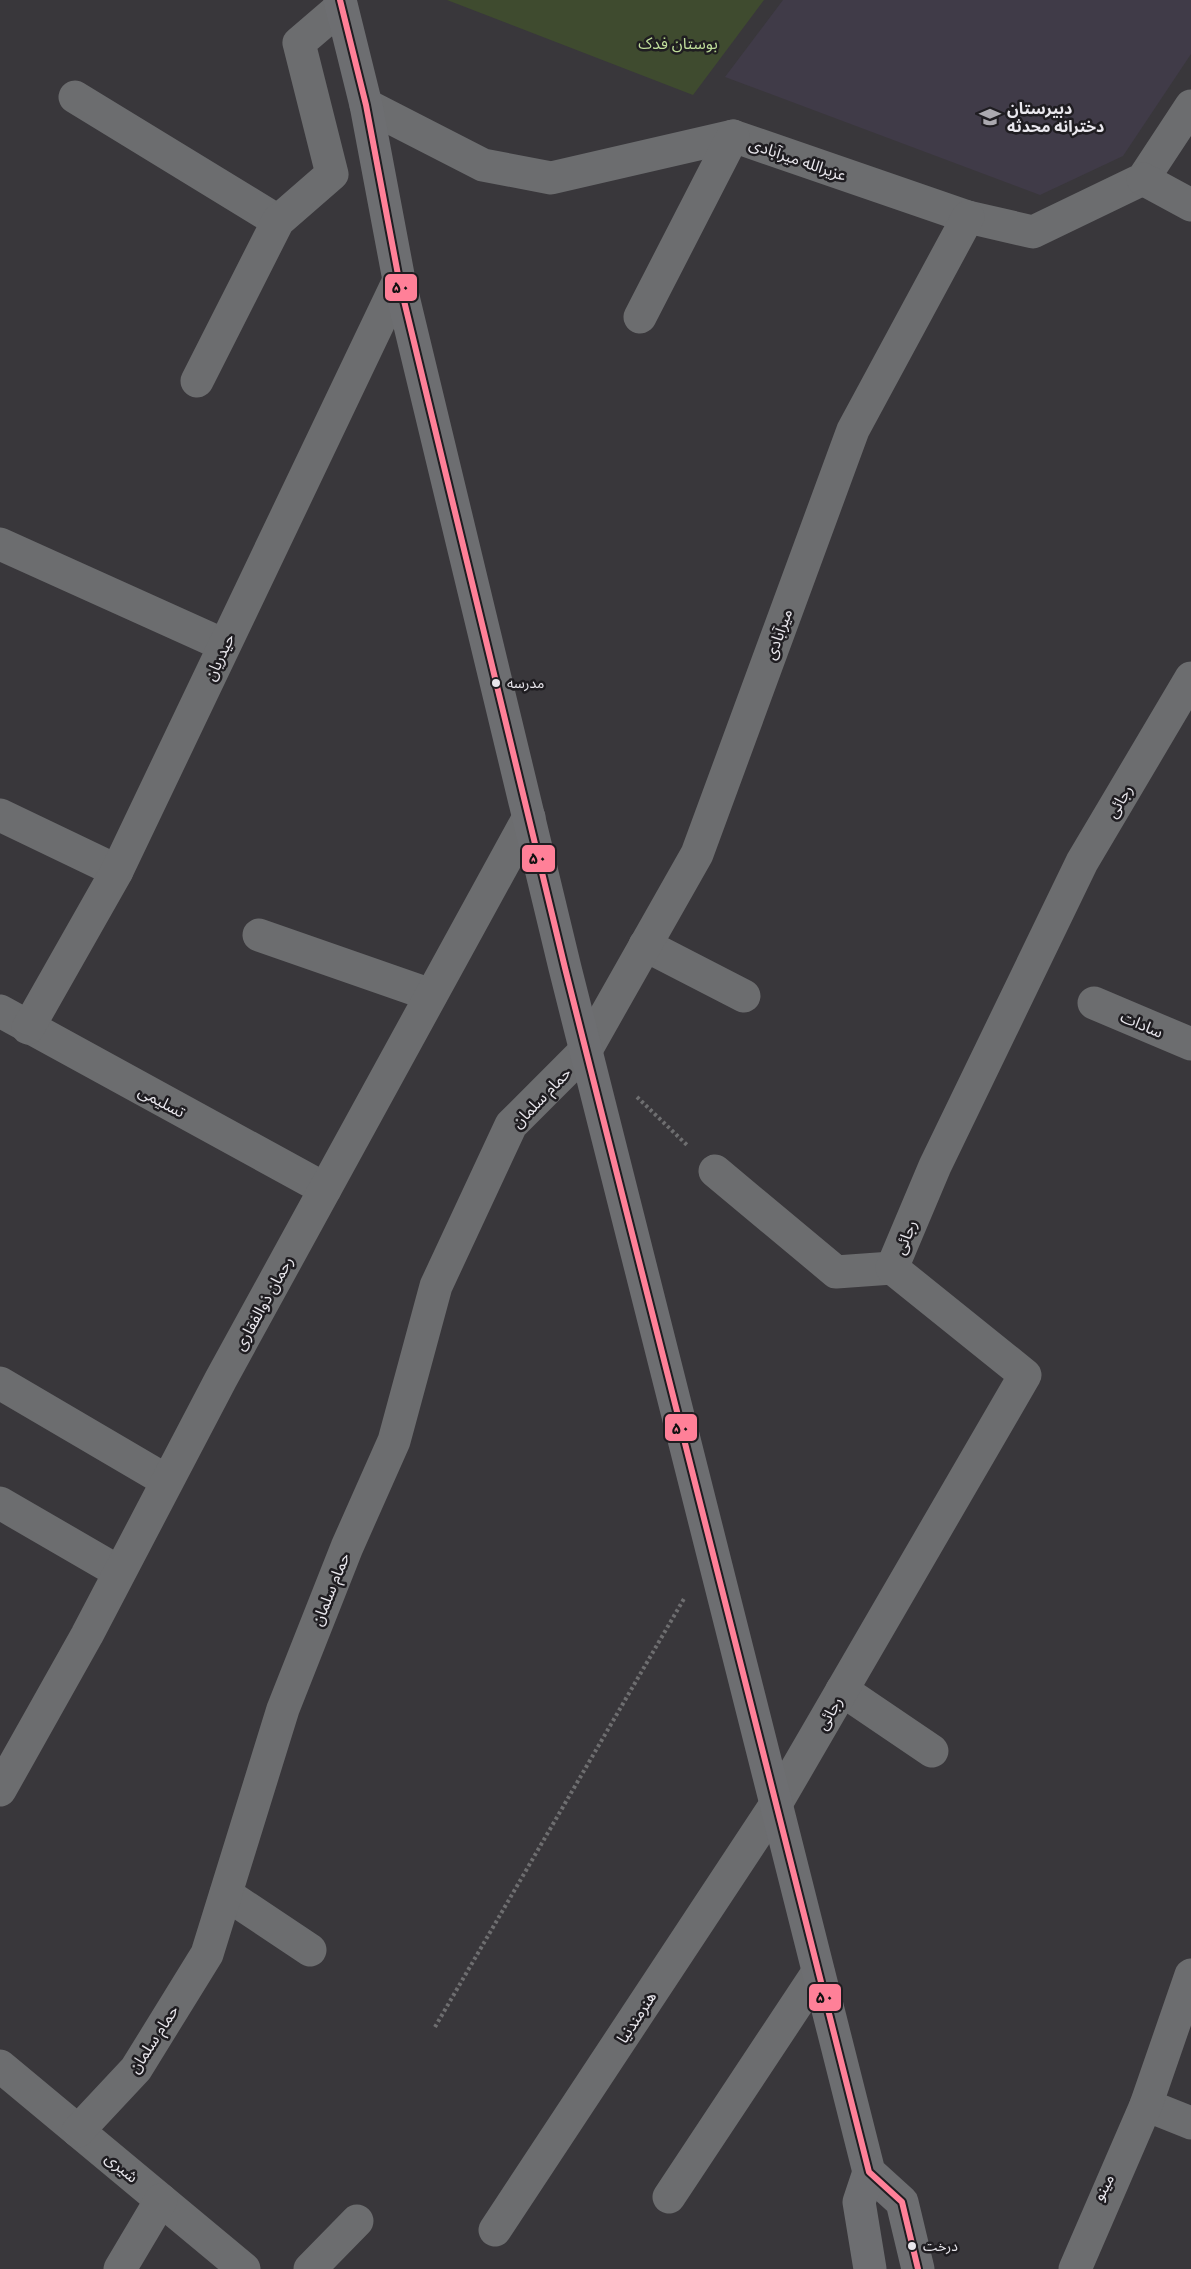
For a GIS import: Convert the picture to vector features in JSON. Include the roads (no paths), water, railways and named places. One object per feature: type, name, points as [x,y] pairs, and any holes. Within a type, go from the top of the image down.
[{"type":"main road","points":[[341,4],[366,105],[399,280],[529,817],[869,2172],[859,2202],[870,2269]]},
{"type":"main road","points":[[869,2172],[902,2202],[918,2269]]},
{"type":"street","points":[[197,381],[278,221],[332,174],[299,44],[341,4]]},
{"type":"street","points":[[75,97],[278,221]]},
{"type":"street","name":"عزیرالله میرآبادی","points":[[366,105],[483,165],[551,178],[733,136],[968,217],[1033,232],[1143,179]]},
{"type":"street","points":[[1191,106],[1143,179],[1191,205]]},
{"type":"street","points":[[640,316],[733,136]]},
{"type":"street","name":"میرآبادی","points":[[586,1050],[697,854],[853,430],[968,217]]},
{"type":"street","name":"حیدریان","points":[[28,1028],[117,871],[399,280]]},
{"type":"street","points":[[0,544],[224,645]]},
{"type":"street","name":"رجائی","points":[[776,1804],[1025,1375],[892,1268],[935,1166],[1082,862],[1191,678]]},
{"type":"street","points":[[0,815],[117,871]]},
{"type":"street","name":"رحمان ذوالفقاری","points":[[0,1791],[529,817]]},
{"type":"street","points":[[259,935],[431,995]]},
{"type":"street","points":[[645,945],[744,996]]},
{"type":"street","name":"سادات","points":[[1094,1003],[1191,1044]]},
{"type":"street","name":"تسلیمی","points":[[0,1011],[325,1189]]},
{"type":"street","name":"حمام سلمان","points":[[78,2131],[136,2069],[207,1954],[283,1709],[347,1547],[394,1441],[436,1286],[511,1125],[586,1050]]},
{"type":"street","points":[[715,1171],[836,1272],[892,1268]]},
{"type":"street","points":[[0,1383],[167,1481]]},
{"type":"street","points":[[0,1503],[119,1572]]},
{"type":"street","points":[[842,1690],[932,1751]]},
{"type":"street","name":"هنرمندنیا","points":[[495,2230],[776,1804]]},
{"type":"street","points":[[226,1894],[310,1950]]},
{"type":"street","points":[[669,2197],[818,1972]]},
{"type":"street","name":"مینو","points":[[1075,2269],[1146,2105],[1191,1974]]},
{"type":"street","name":"شیری","points":[[0,2066],[244,2269]]},
{"type":"street","points":[[1146,2105],[1191,2123]]},
{"type":"street","name":"مینو","points":[[1058,2269],[1146,2105]]},
{"type":"street","points":[[120,2269],[161,2200]]},
{"type":"street","points":[[310,2269],[357,2222]]},
{"type":"place","name":"دبیرستان دخترانه محدثه","points":[[990,117]]},
{"type":"place","name":"مدرسه","points":[[496,683]]},
{"type":"place","name":"درخت","points":[[912,2246]]},
{"type":"park label","name":"بوستان فدک","points":[[678,43]]}]
